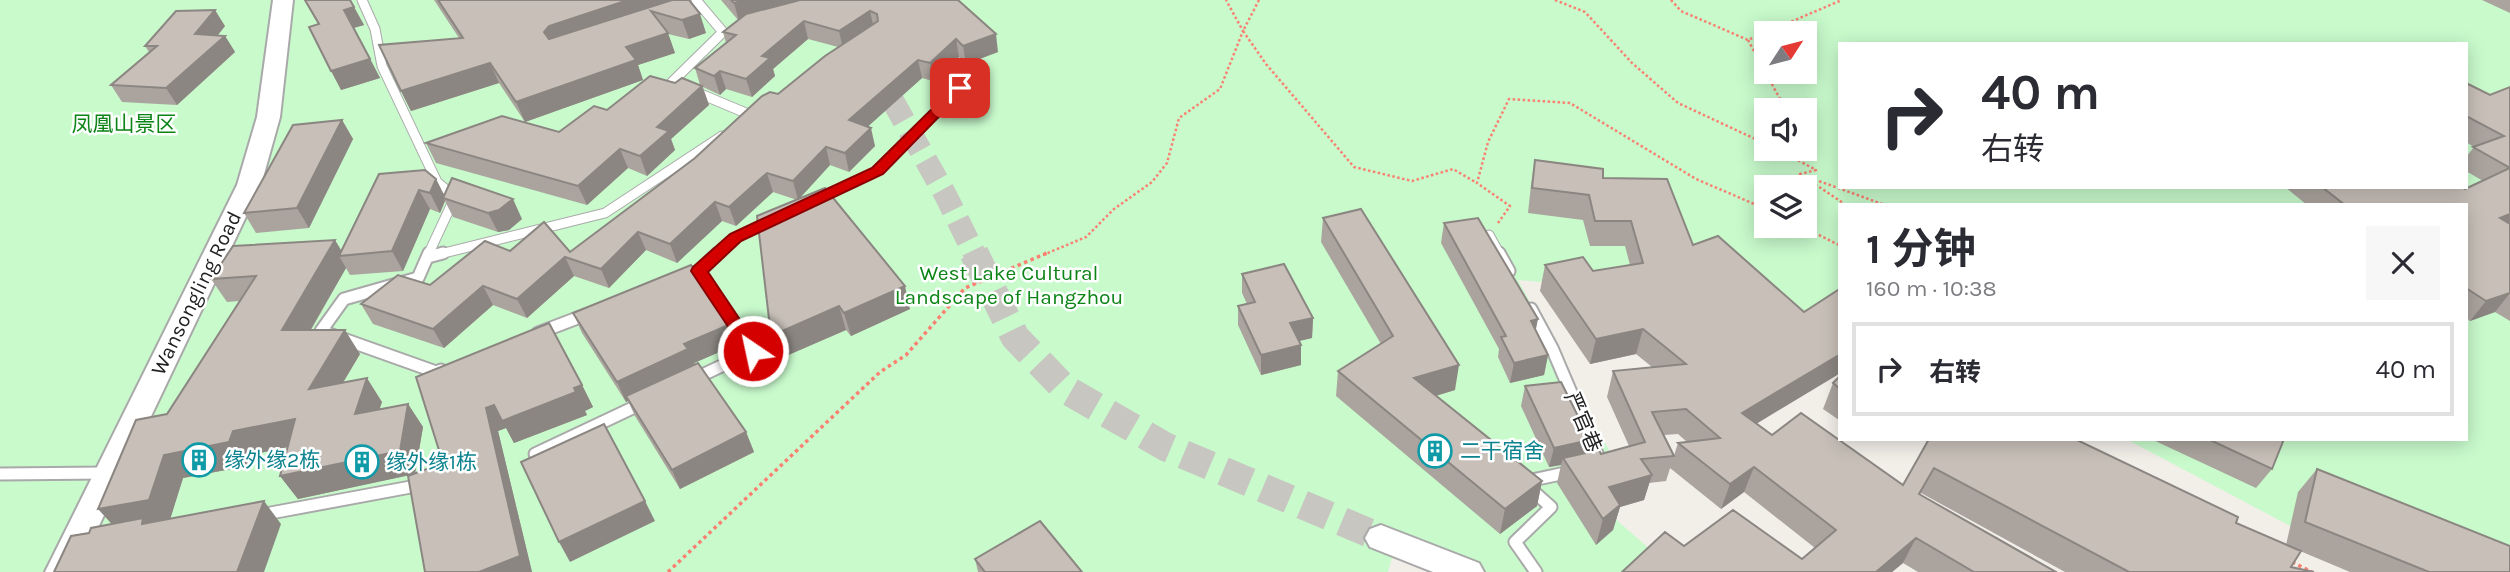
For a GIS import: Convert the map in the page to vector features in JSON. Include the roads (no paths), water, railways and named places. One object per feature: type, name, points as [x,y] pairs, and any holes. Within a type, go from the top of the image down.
[{"type":"street","name":"Wansongling Road","points":[[73,556],[108,473],[249,185],[260,155],[283,0]]},
{"type":"street","points":[[1381,538],[1468,572]]},
{"type":"lane","points":[[362,0],[375,29],[382,66],[437,182],[455,197],[418,278],[344,299],[321,331],[436,372],[448,368]]},
{"type":"lane","points":[[688,9],[698,3],[723,32]]},
{"type":"lane","points":[[735,29],[723,32],[672,82],[753,116]]},
{"type":"lane","points":[[806,204],[877,171],[977,71]]},
{"type":"lane","points":[[742,123],[764,108]]},
{"type":"lane","points":[[428,257],[604,213],[730,131]]},
{"type":"lane","points":[[674,281],[699,271],[735,237],[783,215]]},
{"type":"lane","points":[[1489,235],[1514,280]]},
{"type":"lane","points":[[680,385],[753,351],[699,271]]},
{"type":"lane","name":"严官巷","points":[[1527,303],[1552,348],[1602,464],[1524,482],[1551,507],[1514,542],[1536,572]]},
{"type":"lane","points":[[523,339],[599,310]]},
{"type":"lane","points":[[535,454],[656,397]]},
{"type":"lane","points":[[0,474],[108,473]]},
{"type":"lane","points":[[251,516],[416,486]]},
{"type":"tunnel","points":[[876,71],[946,196],[975,255]]},
{"type":"tunnel","points":[[974,253],[1015,337],[1065,389],[1166,447],[1381,538]]},
{"type":"place","name":"二干宿舍","points":[[1435,451]]},
{"type":"place","name":"缘外缘2栋","points":[[199,460]]},
{"type":"place","name":"缘外缘1栋","points":[[362,462]]},
{"type":"park label","name":"凤凰山景区","points":[[124,124]]},
{"type":"park label","name":"West Lake Cultural Landscape of Hangzhou","points":[[1009,285]]}]
